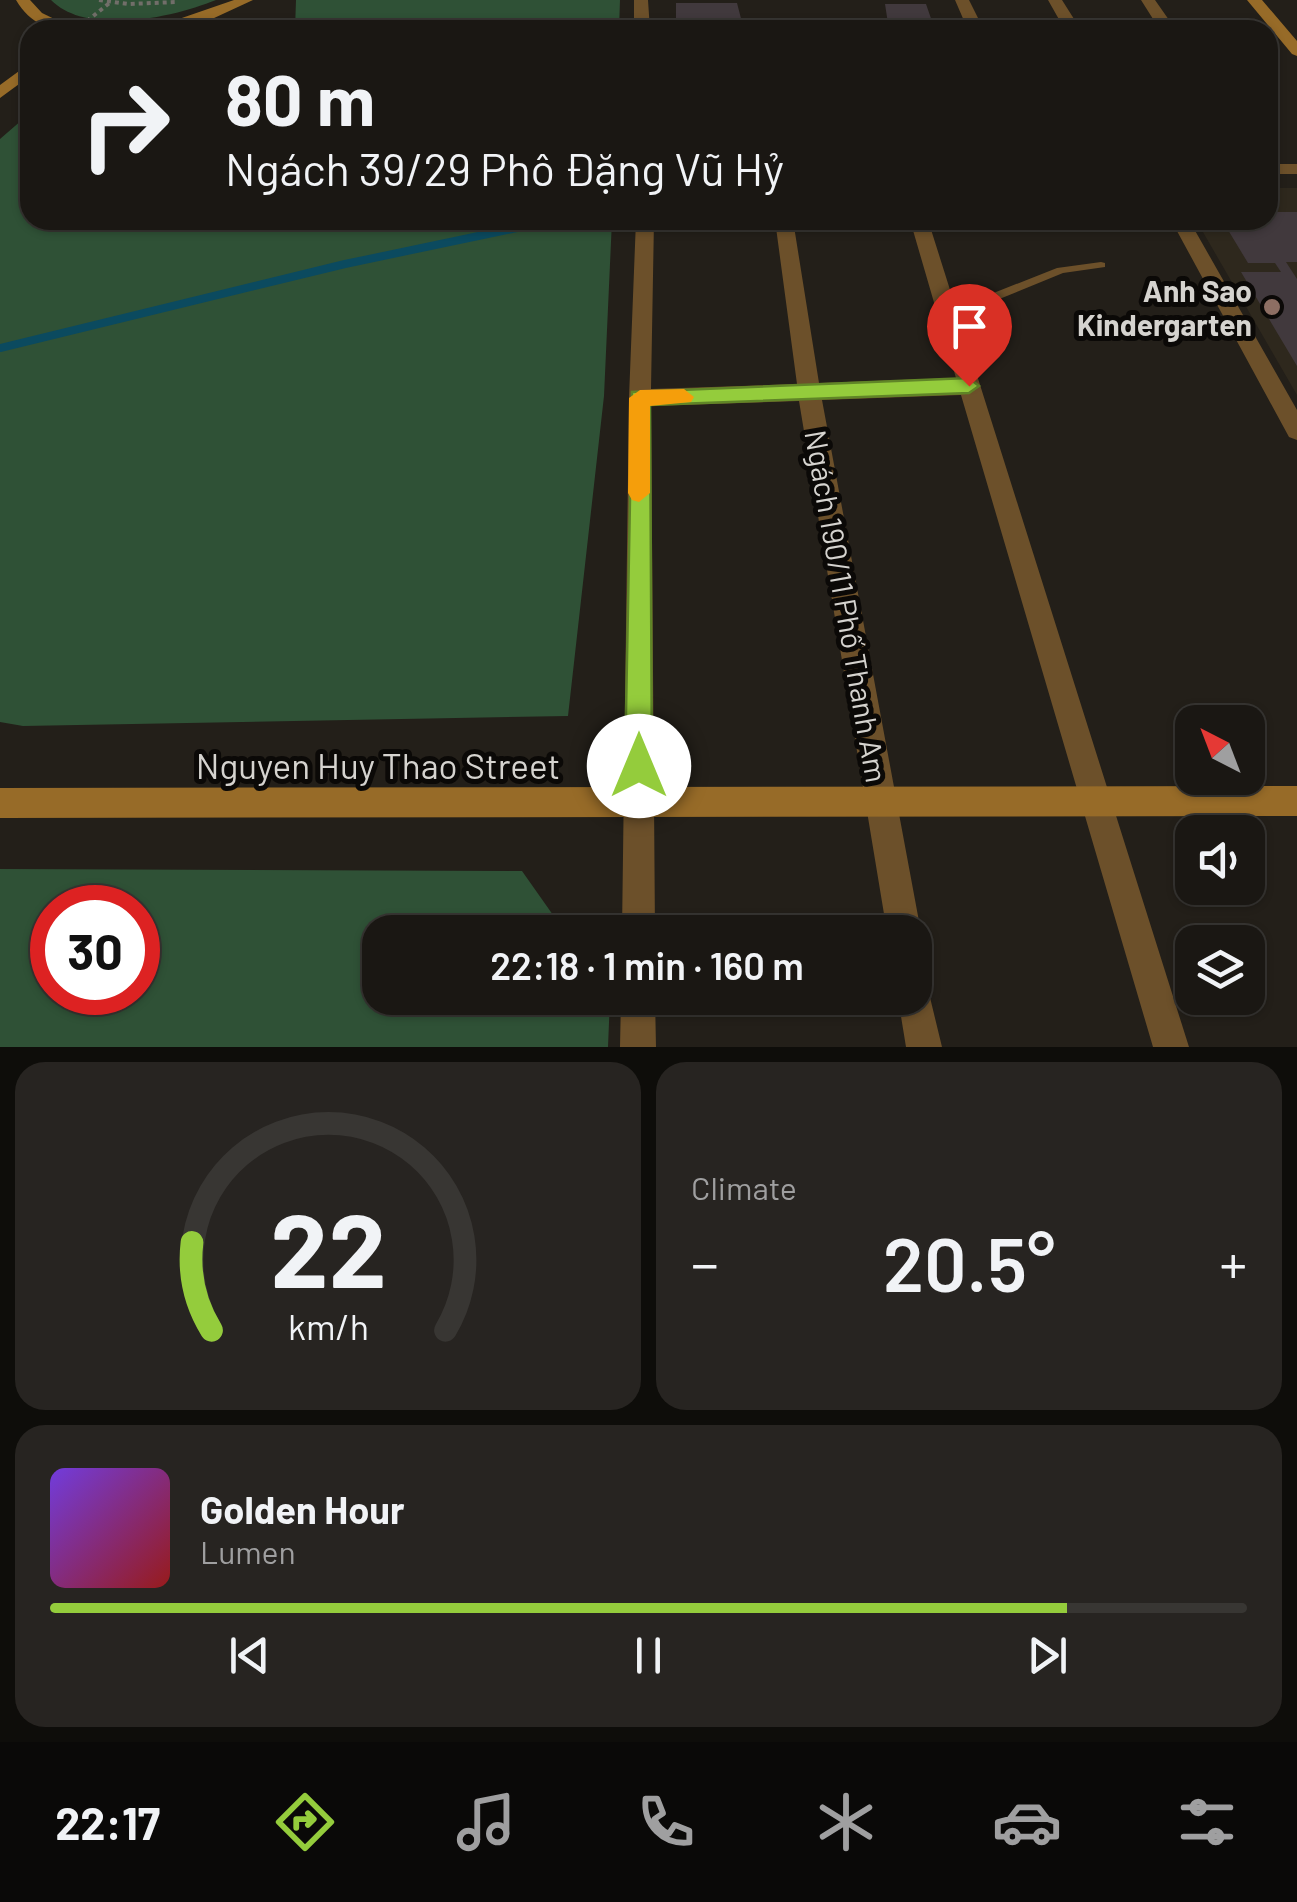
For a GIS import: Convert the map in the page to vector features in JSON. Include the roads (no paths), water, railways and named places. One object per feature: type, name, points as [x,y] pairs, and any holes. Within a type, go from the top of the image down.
[{"type":"street","points":[[22,0],[40,20]]},
{"type":"street","points":[[199,20],[246,0]]},
{"type":"street","points":[[1254,0],[1271,20]]},
{"type":"street","points":[[1278,28],[1297,51]]},
{"type":"street","points":[[0,93],[20,76]]},
{"type":"street","points":[[638,915],[640,398],[645,230]]},
{"type":"street","name":"Ngách 190/11 Phố Thanh Am","points":[[785,230],[809,392],[901,915]]},
{"type":"street","points":[[922,230],[1171,1047]]},
{"type":"street","points":[[1186,230],[1297,431]]},
{"type":"street","points":[[640,398],[969,386]]},
{"type":"street","name":"Nguyen Huy Thao Street","points":[[0,803],[1297,801]]},
{"type":"street","points":[[638,1015],[638,1047]]},
{"type":"street","points":[[918,1015],[924,1047]]},
{"type":"lane","points":[[944,302],[992,298],[1061,270],[1101,265]]},
{"type":"waterway","points":[[0,348],[345,264],[507,230]]},
{"type":"place","name":"Anh Sao Kindergarten","points":[[1272,307]]}]
